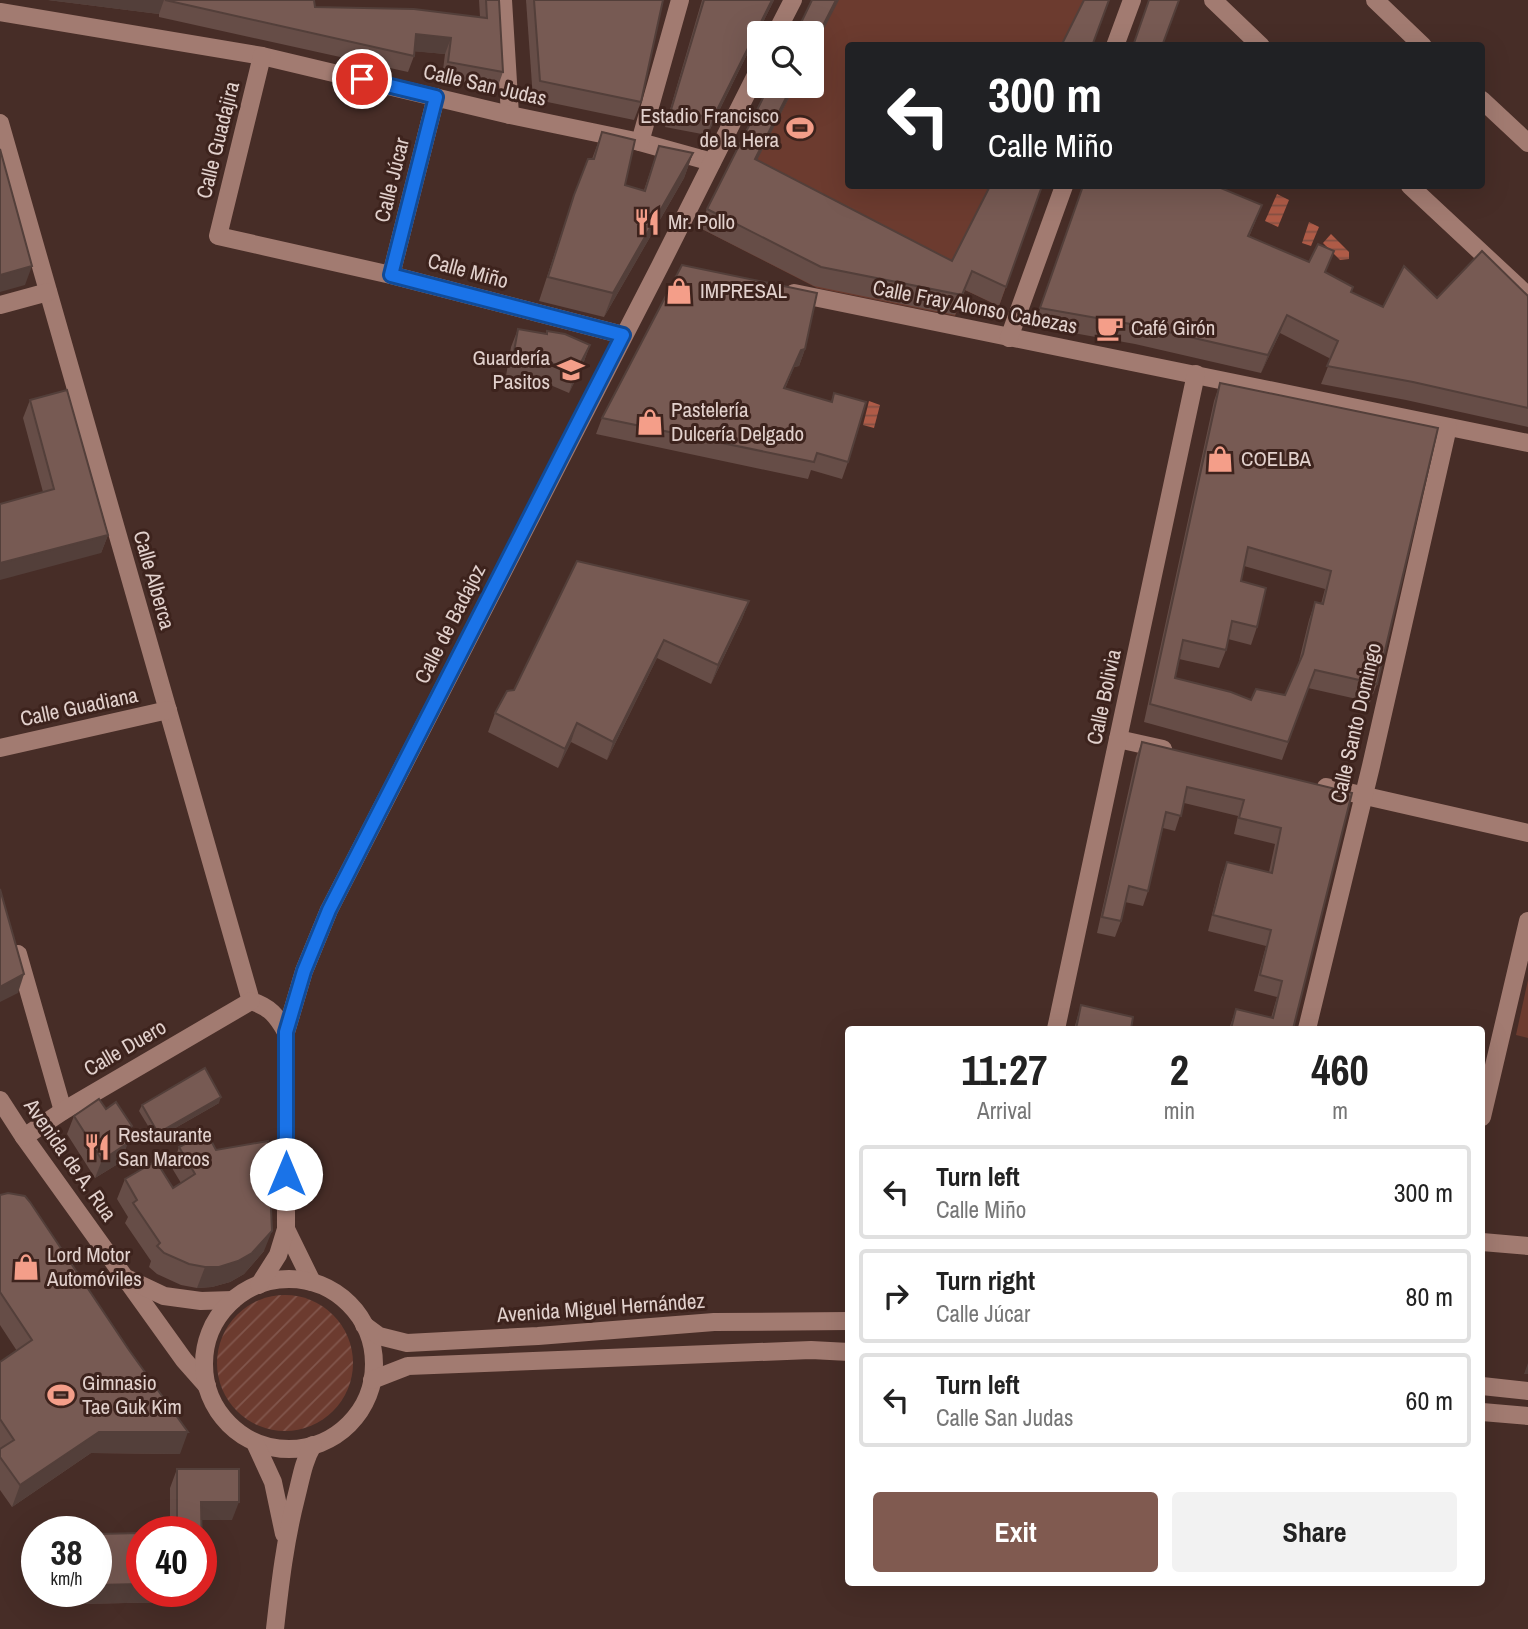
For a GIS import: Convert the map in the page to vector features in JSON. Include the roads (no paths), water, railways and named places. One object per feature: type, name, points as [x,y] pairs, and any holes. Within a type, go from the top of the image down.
[{"type":"street","points":[[503,0],[510,115]]},
{"type":"street","points":[[640,142],[680,0]]},
{"type":"street","points":[[782,21],[793,0]]},
{"type":"street","points":[[1116,42],[1132,0]]},
{"type":"street","points":[[1213,0],[1257,42]]},
{"type":"street","points":[[1375,0],[1419,42]]},
{"type":"street","name":"Calle San Judas","points":[[0,12],[262,56],[510,115],[640,142],[712,162]]},
{"type":"street","name":"Calle Guadajira","points":[[218,236],[262,56]]},
{"type":"street","name":"Calle de Badajoz","points":[[259,1284],[278,1255],[286,1229],[286,1032],[304,971],[329,910],[623,335],[666,267],[712,162],[747,93]]},
{"type":"street","name":"Calle Júcar","points":[[391,275],[436,97]]},
{"type":"street","points":[[1485,103],[1528,143]]},
{"type":"street","name":"Calle Alberca","points":[[0,123],[251,1001]]},
{"type":"street","points":[[1009,338],[1063,189]]},
{"type":"street","points":[[1413,189],[1528,296]]},
{"type":"street","name":"Calle Miño","points":[[218,236],[391,275],[623,335]]},
{"type":"street","name":"Calle Fray Alonso Cabezas","points":[[780,290],[1528,443]]},
{"type":"street","points":[[0,305],[48,292]]},
{"type":"street","name":"Calle Bolivia","points":[[1057,1026],[1196,374]]},
{"type":"street","name":"Calle Santo Domingo","points":[[1308,1026],[1448,427]]},
{"type":"street","name":"Calle Guadiana","points":[[0,748],[168,710]]},
{"type":"street","points":[[1118,739],[1186,755]]},
{"type":"street","points":[[1314,784],[1528,833]]},
{"type":"street","points":[[1485,1104],[1528,921]]},
{"type":"street","points":[[15,942],[63,1111]]},
{"type":"street","points":[[251,1001],[264,1005],[275,1014],[286,1032]]},
{"type":"street","name":"Calle Duero","points":[[24,1137],[63,1111],[251,1001]]},
{"type":"street","name":"Avenida de A. Rua","points":[[0,1100],[184,1360],[207,1386]]},
{"type":"street","name":"Calle de Badajoz","points":[[286,1229],[312,1282]]},
{"type":"street","points":[[1485,1242],[1528,1247]]},
{"type":"street","name":"Avenida de A. Rua","points":[[128,1279],[164,1296],[201,1301],[233,1300]]},
{"type":"street","points":[[256,1445],[287,1449],[313,1445],[337,1434],[356,1415],[372,1381],[376,1358],[357,1314],[338,1295],[312,1282],[283,1279],[259,1284],[233,1300],[213,1325],[204,1353],[207,1386],[217,1410],[237,1431],[256,1445],[273,1482],[285,1541]]},
{"type":"street","name":"Avenida Miguel Hernández","points":[[362,1324],[379,1336],[407,1343],[714,1322],[845,1321]]},
{"type":"street","points":[[372,1381],[408,1366],[811,1350],[845,1352]]},
{"type":"street","points":[[1485,1386],[1528,1391]]},
{"type":"street","points":[[1485,1412],[1528,1416]]},
{"type":"street","points":[[275,1629],[285,1541],[301,1474],[313,1445]]},
{"type":"place","name":"Estadio Francisco de la Hera","points":[[800,128]]},
{"type":"place","name":"Mr. Pollo","points":[[647,222]]},
{"type":"place","name":"IMPRESAL","points":[[679,291]]},
{"type":"place","name":"Café Girón","points":[[1110,328]]},
{"type":"place","name":"Guardería Pasitos","points":[[571,370]]},
{"type":"place","name":"Pastelería Dulcería Delgado","points":[[650,422]]},
{"type":"place","name":"COELBA","points":[[1220,459]]},
{"type":"place","name":"Restaurante San Marcos","points":[[97,1147]]},
{"type":"place","name":"Lord Motor Automóviles","points":[[26,1267]]},
{"type":"place","name":"Gimnasio Tae Guk Kim","points":[[61,1395]]}]
